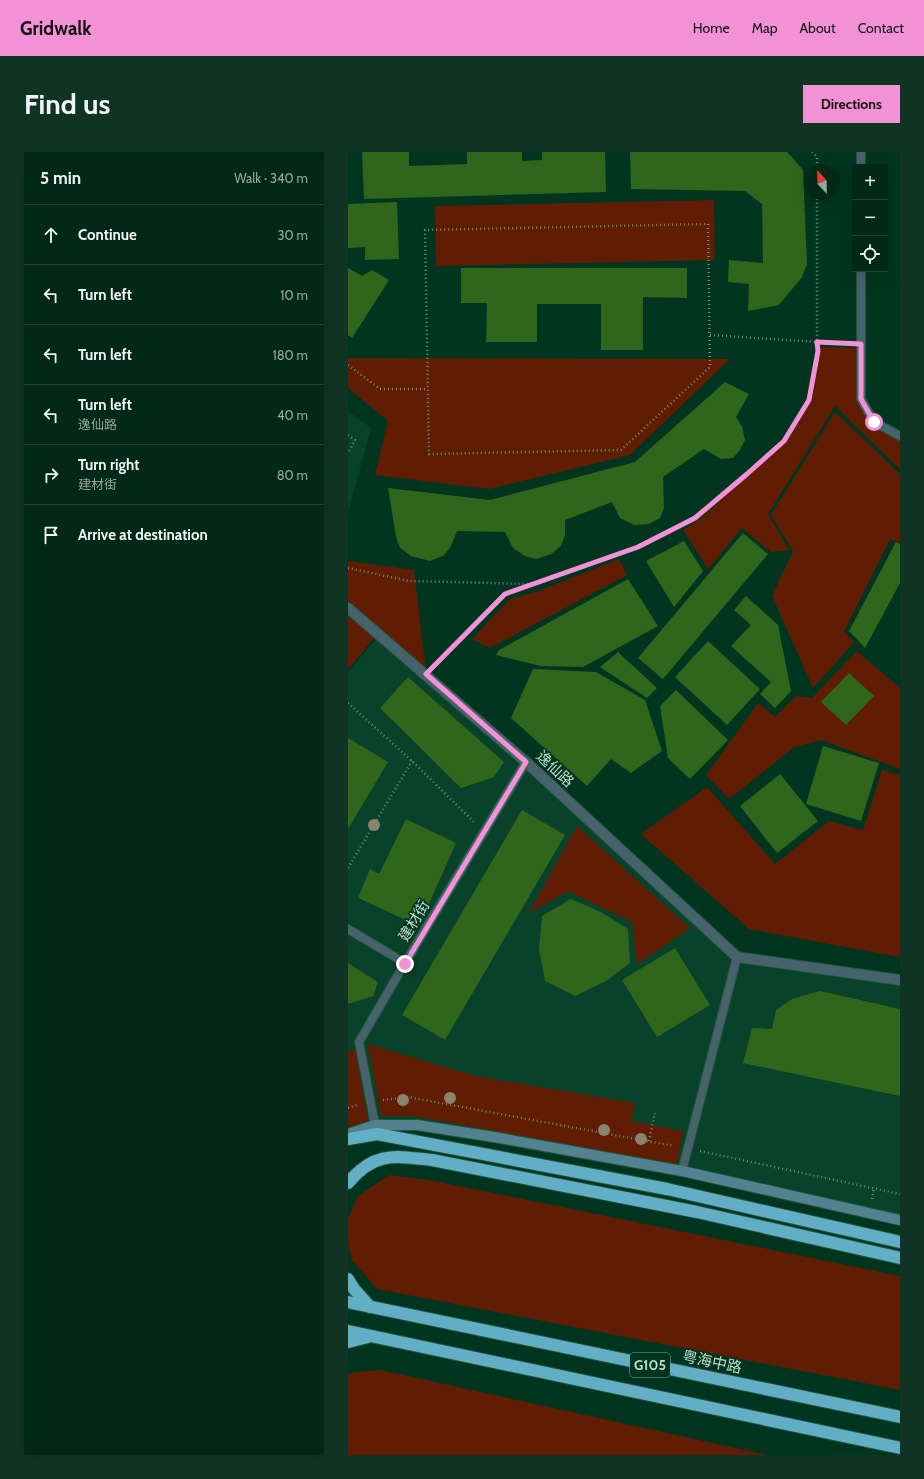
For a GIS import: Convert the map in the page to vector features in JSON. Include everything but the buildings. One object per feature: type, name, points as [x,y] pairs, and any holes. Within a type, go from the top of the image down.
[{"type":"highway","points":[[348,1139],[377,1134],[400,1138],[667,1189],[900,1242]]},
{"type":"highway","points":[[348,1183],[356,1173],[370,1162],[387,1157],[432,1160],[697,1212],[900,1258]]},
{"type":"highway","points":[[348,1279],[354,1289],[370,1307]]},
{"type":"highway","name":"G105","points":[[348,1302],[370,1307]]},
{"type":"highway","name":"粤海中路","points":[[370,1307],[900,1418]]},
{"type":"highway","name":"G105","points":[[348,1331],[900,1448]]},
{"type":"highway","points":[[348,1342],[372,1336]]},
{"type":"main road","points":[[348,1134],[375,1125],[417,1125],[494,1137],[682,1171],[900,1220]]},
{"type":"street","name":"逸仙路","points":[[348,608],[526,762],[737,957]]},
{"type":"street","points":[[737,957],[900,980]]},
{"type":"lane","points":[[861,152],[861,164]]},
{"type":"lane","points":[[861,272],[861,399],[874,422],[900,436]]},
{"type":"lane","name":"建材街","points":[[375,1125],[359,1042],[526,762]]},
{"type":"lane","points":[[348,928],[405,964]]},
{"type":"lane","points":[[682,1171],[737,957]]},
{"type":"path","points":[[812,152],[818,158],[818,164]]},
{"type":"path","points":[[426,674],[505,594],[638,547],[695,518],[784,441],[809,400],[818,351],[817,200]]},
{"type":"path","points":[[708,224],[710,334],[710,367],[621,450],[429,454],[425,230],[708,224]]},
{"type":"path","points":[[710,334],[861,344]]},
{"type":"path","points":[[348,365],[380,389],[428,389]]},
{"type":"path","points":[[348,435],[355,440],[348,453]]},
{"type":"path","points":[[348,568],[409,581],[533,584]]},
{"type":"path","points":[[348,703],[412,761],[484,832]]},
{"type":"path","points":[[348,868],[412,761]]},
{"type":"path","points":[[348,1108],[371,1101],[408,1097],[688,1148],[900,1194]]},
{"type":"path","points":[[649,1141],[655,1113]]},
{"type":"shaded area","points":[[714,200],[715,260],[436,266],[435,206]]},
{"type":"shaded area","points":[[821,347],[858,348],[857,399],[872,424],[900,440],[900,469],[835,406],[768,514],[789,550],[771,552],[742,528],[708,569],[683,530],[700,519],[788,440],[812,400]]},
{"type":"shaded area","points":[[348,358],[730,359],[630,455],[489,489],[375,475],[388,421],[348,388]]},
{"type":"shaded area","points":[[348,411],[371,428],[348,513]]},
{"type":"shaded area","points":[[835,412],[900,474],[900,543],[890,539],[844,632],[854,642],[813,688],[772,596],[793,551],[771,515]]},
{"type":"shaded area","points":[[619,559],[627,575],[490,648],[472,639],[510,599],[536,592]]},
{"type":"shaded area","points":[[348,561],[414,570],[426,673],[348,607]]},
{"type":"shaded area","points":[[348,615],[374,638],[348,670]]},
{"type":"shaded area","points":[[379,635],[738,957],[900,981],[900,1219],[682,1171],[417,1124],[348,1133],[348,672]]},
{"type":"shaded area","points":[[857,651],[900,688],[900,769],[821,740],[793,748],[729,799],[706,775],[758,703],[775,717],[796,696],[812,698]]},
{"type":"shaded area","points":[[882,770],[900,775],[900,957],[749,929],[641,834],[707,787],[775,864],[829,821],[863,830]]},
{"type":"shaded area","points":[[577,826],[690,928],[637,964],[632,922],[568,891],[529,913]]},
{"type":"shaded area","points":[[368,1044],[475,1076],[635,1103],[631,1121],[683,1131],[677,1164],[412,1116],[381,1116]]},
{"type":"shaded area","points":[[355,1049],[368,1121],[348,1127],[348,1051]]},
{"type":"shaded area","points":[[389,1175],[429,1180],[900,1276],[900,1390],[377,1289],[352,1260],[348,1244],[348,1218],[357,1197]]},
{"type":"shaded area","points":[[381,1370],[767,1455],[348,1455],[348,1373]]},
{"type":"route","points":[[405,964],[526,762],[426,674],[505,594],[638,547],[695,518],[747,474],[784,441],[809,400],[818,351],[817,342],[861,344],[861,399],[874,422]]}]
